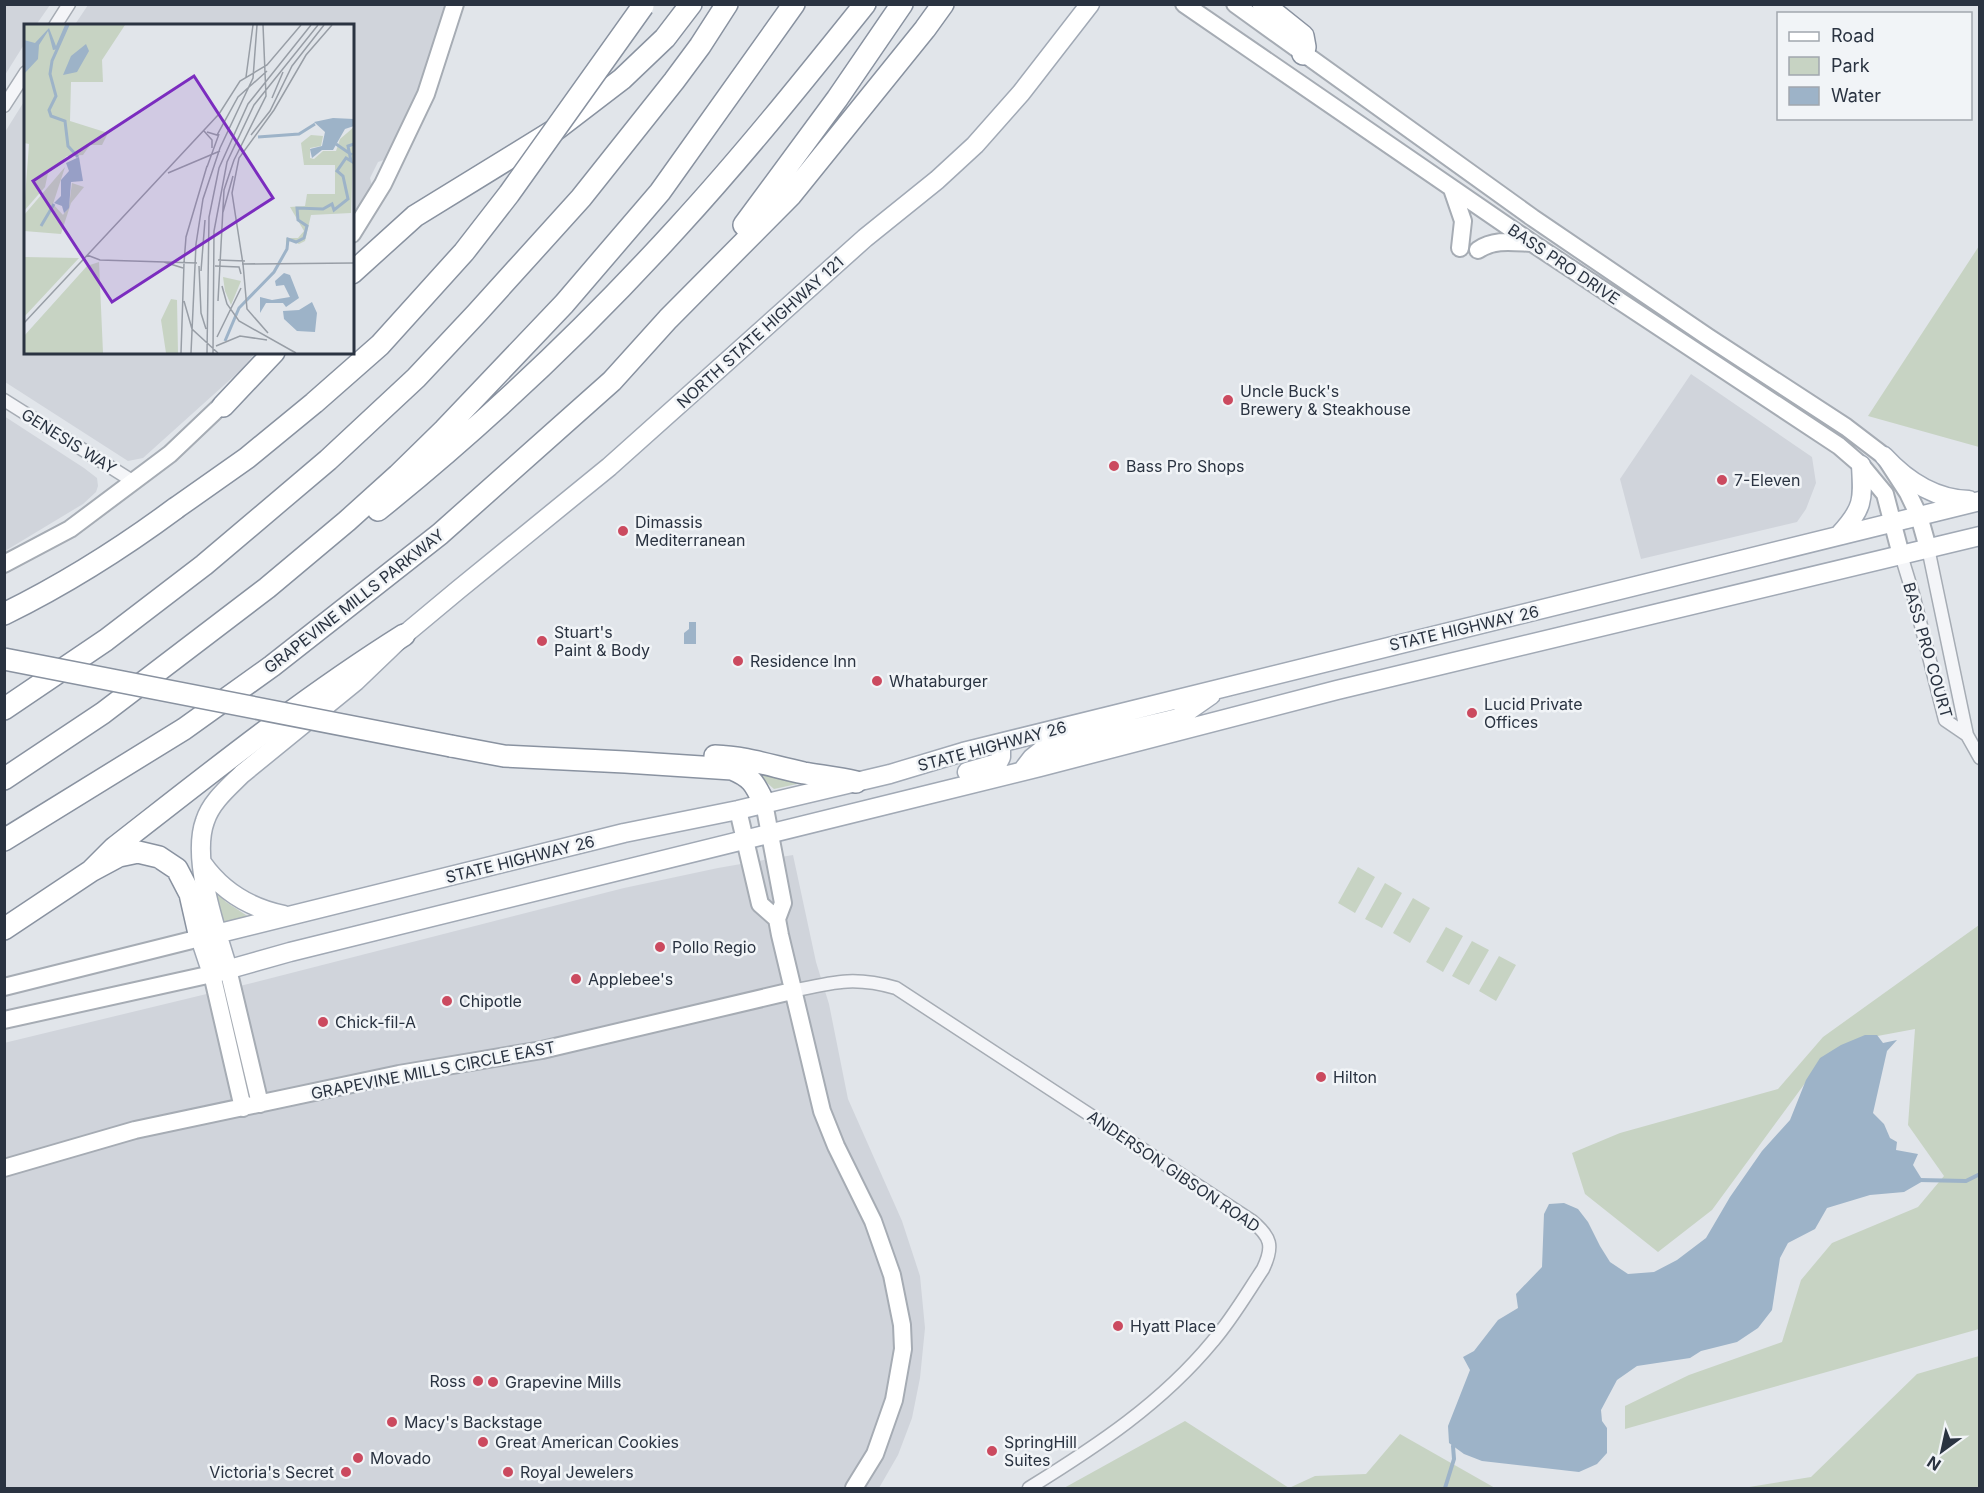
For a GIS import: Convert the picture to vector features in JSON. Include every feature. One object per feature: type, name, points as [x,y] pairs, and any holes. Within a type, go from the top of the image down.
[{"type":"highway","points":[[354,271],[415,216],[558,128],[622,79],[665,38],[691,4]]},
{"type":"highway","points":[[4,709],[106,640],[204,565],[328,460],[416,378],[581,198],[693,55],[727,4]]},
{"type":"highway","points":[[4,779],[103,713],[302,559],[398,475],[487,386],[564,304],[660,192],[794,4]]},
{"type":"highway","points":[[302,559],[358,527],[427,471],[566,342],[678,227],[786,103],[865,4]]},
{"type":"highway","points":[[668,319],[762,203],[902,4]]},
{"type":"highway","points":[[668,319],[791,195],[943,4]]},
{"type":"highway","points":[[1263,4],[1303,36],[1305,47],[1303,54]]},
{"type":"highway","points":[[4,614],[36,598],[130,542],[247,458],[380,345],[464,252],[503,202],[644,5]]},
{"type":"highway","name":"GRAPEVINE MILLS PARKWAY","points":[[4,840],[184,729],[272,666],[352,604],[440,534],[612,381],[668,319]]},
{"type":"highway","points":[[223,406],[272,354]]},
{"type":"highway","points":[[91,871],[114,848],[301,703],[404,635]]},
{"type":"highway","points":[[4,659],[504,756],[732,769],[752,780],[764,803]]},
{"type":"highway","points":[[625,762],[670,758],[736,757],[856,782]]},
{"type":"highway","points":[[4,929],[91,871],[128,853],[148,853],[177,869],[209,936]]},
{"type":"main road","points":[[354,231],[383,184],[426,94],[456,4]]},
{"type":"main road","name":"NORTH STATE HIGHWAY 121","points":[[220,971],[209,936],[200,860],[200,840],[205,820],[212,806],[226,790],[242,774],[356,681],[404,635],[609,467],[864,238],[937,180],[975,145],[1014,102],[1090,4]]},
{"type":"main road","points":[[1070,32],[1104,4]]},
{"type":"main road","name":"BASS PRO DRIVE","points":[[1184,4],[1532,243],[1839,446],[1862,465],[1885,494],[1901,555]]},
{"type":"main road","name":"BASS PRO DRIVE","points":[[1235,4],[1526,213],[1708,337],[1846,427],[1884,456],[1908,493],[1919,516],[1928,548]]},
{"type":"main road","points":[[1452,189],[1463,221],[1460,248]]},
{"type":"main road","points":[[1478,250],[1486,244],[1496,242],[1532,243]]},
{"type":"main road","points":[[4,564],[70,529],[170,454],[223,406],[265,354]]},
{"type":"main road","points":[[1884,456],[1900,474],[1937,495],[1956,500],[1980,501]]},
{"type":"main road","points":[[1839,535],[1859,510],[1863,498],[1862,465]]},
{"type":"main road","name":"STATE HIGHWAY 26","points":[[4,987],[624,833],[738,810],[890,774],[1001,743],[1348,656],[1980,501]]},
{"type":"main road","name":"STATE HIGHWAY 26","points":[[4,1020],[220,971],[578,879],[745,840],[1545,639],[1980,536]]},
{"type":"main road","points":[[1538,611],[1545,639]]},
{"type":"main road","points":[[1022,771],[1042,750],[1178,718],[1218,690]]},
{"type":"main road","points":[[900,801],[921,787],[947,777],[998,763],[1001,757],[1001,743]]},
{"type":"main road","points":[[764,803],[783,903],[777,919],[792,991],[822,1111],[836,1146],[873,1221],[892,1275],[902,1325],[903,1349],[887,1425],[875,1454],[854,1488]]},
{"type":"main road","points":[[738,810],[760,904],[777,919]]},
{"type":"main road","points":[[200,860],[212,877],[236,897],[263,911],[289,916]]},
{"type":"main road","points":[[220,971],[260,1104]]},
{"type":"main road","points":[[220,971],[243,1108]]},
{"type":"main road","name":"GRAPEVINE MILLS CIRCLE EAST","points":[[4,1168],[135,1130],[399,1074],[542,1050],[792,991]]},
{"type":"street","points":[[56,24],[69,4]]},
{"type":"street","points":[[4,106],[24,75]]},
{"type":"street","name":"GENESIS WAY","points":[[4,400],[134,482]]},
{"type":"street","name":"BASS PRO COURT","points":[[1928,548],[1967,735],[1980,758]]},
{"type":"street","name":"BASS PRO COURT","points":[[1901,555],[1945,720],[1967,735]]},
{"type":"street","name":"ANDERSON GIBSON ROAD","points":[[792,991],[843,981],[872,982],[896,988],[1252,1221],[1265,1232],[1270,1244],[1269,1257],[1214,1341],[1155,1402],[1115,1433],[1029,1488]]},
{"type":"shaded area","points":[[5,4],[50,5],[37,24],[24,24],[24,45],[5,75]]},
{"type":"shaded area","points":[[88,5],[450,5],[424,85],[387,159],[378,162],[370,178],[372,186],[354,221],[354,24],[75,24]]},
{"type":"shaded area","points":[[24,102],[24,354],[254,354],[242,369],[143,458],[128,461],[5,382],[5,132]]},
{"type":"shaded area","points":[[1691,374],[1812,457],[1816,483],[1806,509],[1797,522],[1641,559],[1620,479]]},
{"type":"shaded area","points":[[4,416],[84,468],[97,478],[98,486],[96,492],[83,504],[5,551]]},
{"type":"shaded area","points":[[793,855],[816,962],[829,1004],[848,1099],[902,1221],[920,1276],[925,1328],[920,1378],[912,1418],[898,1455],[879,1488],[5,1488],[4,1043],[252,983],[624,888]]},
{"type":"green space","points":[[1979,246],[1979,447],[1868,416]]},
{"type":"green space","points":[[751,769],[806,782],[774,789]]},
{"type":"green space","points":[[1358,867],[1375,877],[1355,913],[1338,903]]},
{"type":"green space","points":[[1385,883],[1402,893],[1382,928],[1365,919]]},
{"type":"green space","points":[[215,890],[226,902],[249,917],[224,925]]},
{"type":"green space","points":[[1413,898],[1430,908],[1410,943],[1393,933]]},
{"type":"green space","points":[[1979,925],[1979,1329],[1625,1429],[1625,1406],[1689,1375],[1782,1342],[1801,1280],[1832,1243],[1918,1207],[1944,1176],[1908,1125],[1915,1029],[1856,1040],[1814,1071],[1712,1210],[1658,1252],[1585,1194],[1572,1153],[1620,1133],[1778,1089],[1823,1037]]},
{"type":"green space","points":[[1446,927],[1463,936],[1443,972],[1426,962]]},
{"type":"green space","points":[[1472,941],[1489,950],[1469,985],[1452,976]]},
{"type":"green space","points":[[1499,956],[1516,965],[1496,1001],[1479,991]]},
{"type":"green space","points":[[1979,1356],[1979,1488],[1743,1488],[1811,1477],[1917,1374]]},
{"type":"green space","points":[[1185,1421],[1289,1488],[1064,1488]]},
{"type":"green space","points":[[1400,1434],[1495,1488],[1289,1488],[1315,1476],[1366,1474]]},
{"type":"water","points":[[689,622],[696,622],[696,644],[684,644],[684,633],[689,629]]},
{"type":"water","points":[[1865,1035],[1877,1035],[1883,1043],[1897,1040],[1887,1051],[1873,1113],[1884,1124],[1890,1138],[1897,1142],[1896,1150],[1918,1154],[1913,1165],[1923,1181],[1904,1192],[1870,1195],[1827,1208],[1815,1229],[1788,1243],[1780,1258],[1772,1310],[1758,1328],[1737,1342],[1701,1351],[1690,1358],[1637,1366],[1617,1380],[1601,1410],[1602,1421],[1607,1428],[1607,1453],[1597,1464],[1579,1472],[1482,1461],[1464,1454],[1449,1443],[1448,1426],[1470,1370],[1463,1357],[1474,1351],[1498,1320],[1518,1308],[1516,1294],[1542,1267],[1544,1214],[1549,1204],[1564,1203],[1578,1209],[1588,1222],[1610,1262],[1628,1274],[1654,1272],[1677,1260],[1706,1238],[1730,1197],[1762,1151],[1790,1120],[1806,1080],[1820,1058],[1841,1045]]},
{"type":"waterway","points":[[1919,1180],[1966,1181],[1980,1174]]},
{"type":"waterway","points":[[1445,1488],[1454,1459],[1453,1446],[1455,1445]]},
{"type":"place","name":"Uncle Buck's Brewery & Steakhouse","points":[[1228,400]]},
{"type":"place","name":"Bass Pro Shops","points":[[1114,466]]},
{"type":"place","name":"7-Eleven","points":[[1722,480]]},
{"type":"place","name":"Dimassis Mediterranean","points":[[623,531]]},
{"type":"place","name":"Stuart's Paint & Body","points":[[542,641]]},
{"type":"place","name":"Residence Inn","points":[[738,661]]},
{"type":"place","name":"Whataburger","points":[[877,681]]},
{"type":"place","name":"Lucid Private Offices","points":[[1472,713]]},
{"type":"place","name":"Pollo Regio","points":[[660,947]]},
{"type":"place","name":"Applebee's","points":[[576,979]]},
{"type":"place","name":"Chipotle","points":[[447,1001]]},
{"type":"place","name":"Chick-fil-A","points":[[323,1022]]},
{"type":"place","name":"Hilton","points":[[1321,1077]]},
{"type":"place","name":"Hyatt Place","points":[[1118,1326]]},
{"type":"place","name":"Ross","points":[[478,1381]]},
{"type":"place","name":"Grapevine Mills","points":[[493,1382]]},
{"type":"place","name":"Macy's Backstage","points":[[392,1422]]},
{"type":"place","name":"Great American Cookies","points":[[483,1442]]},
{"type":"place","name":"SpringHill Suites","points":[[992,1451]]},
{"type":"place","name":"Movado","points":[[358,1458]]},
{"type":"place","name":"Victoria's Secret","points":[[346,1472]]},
{"type":"place","name":"Royal Jewelers","points":[[508,1472]]}]
